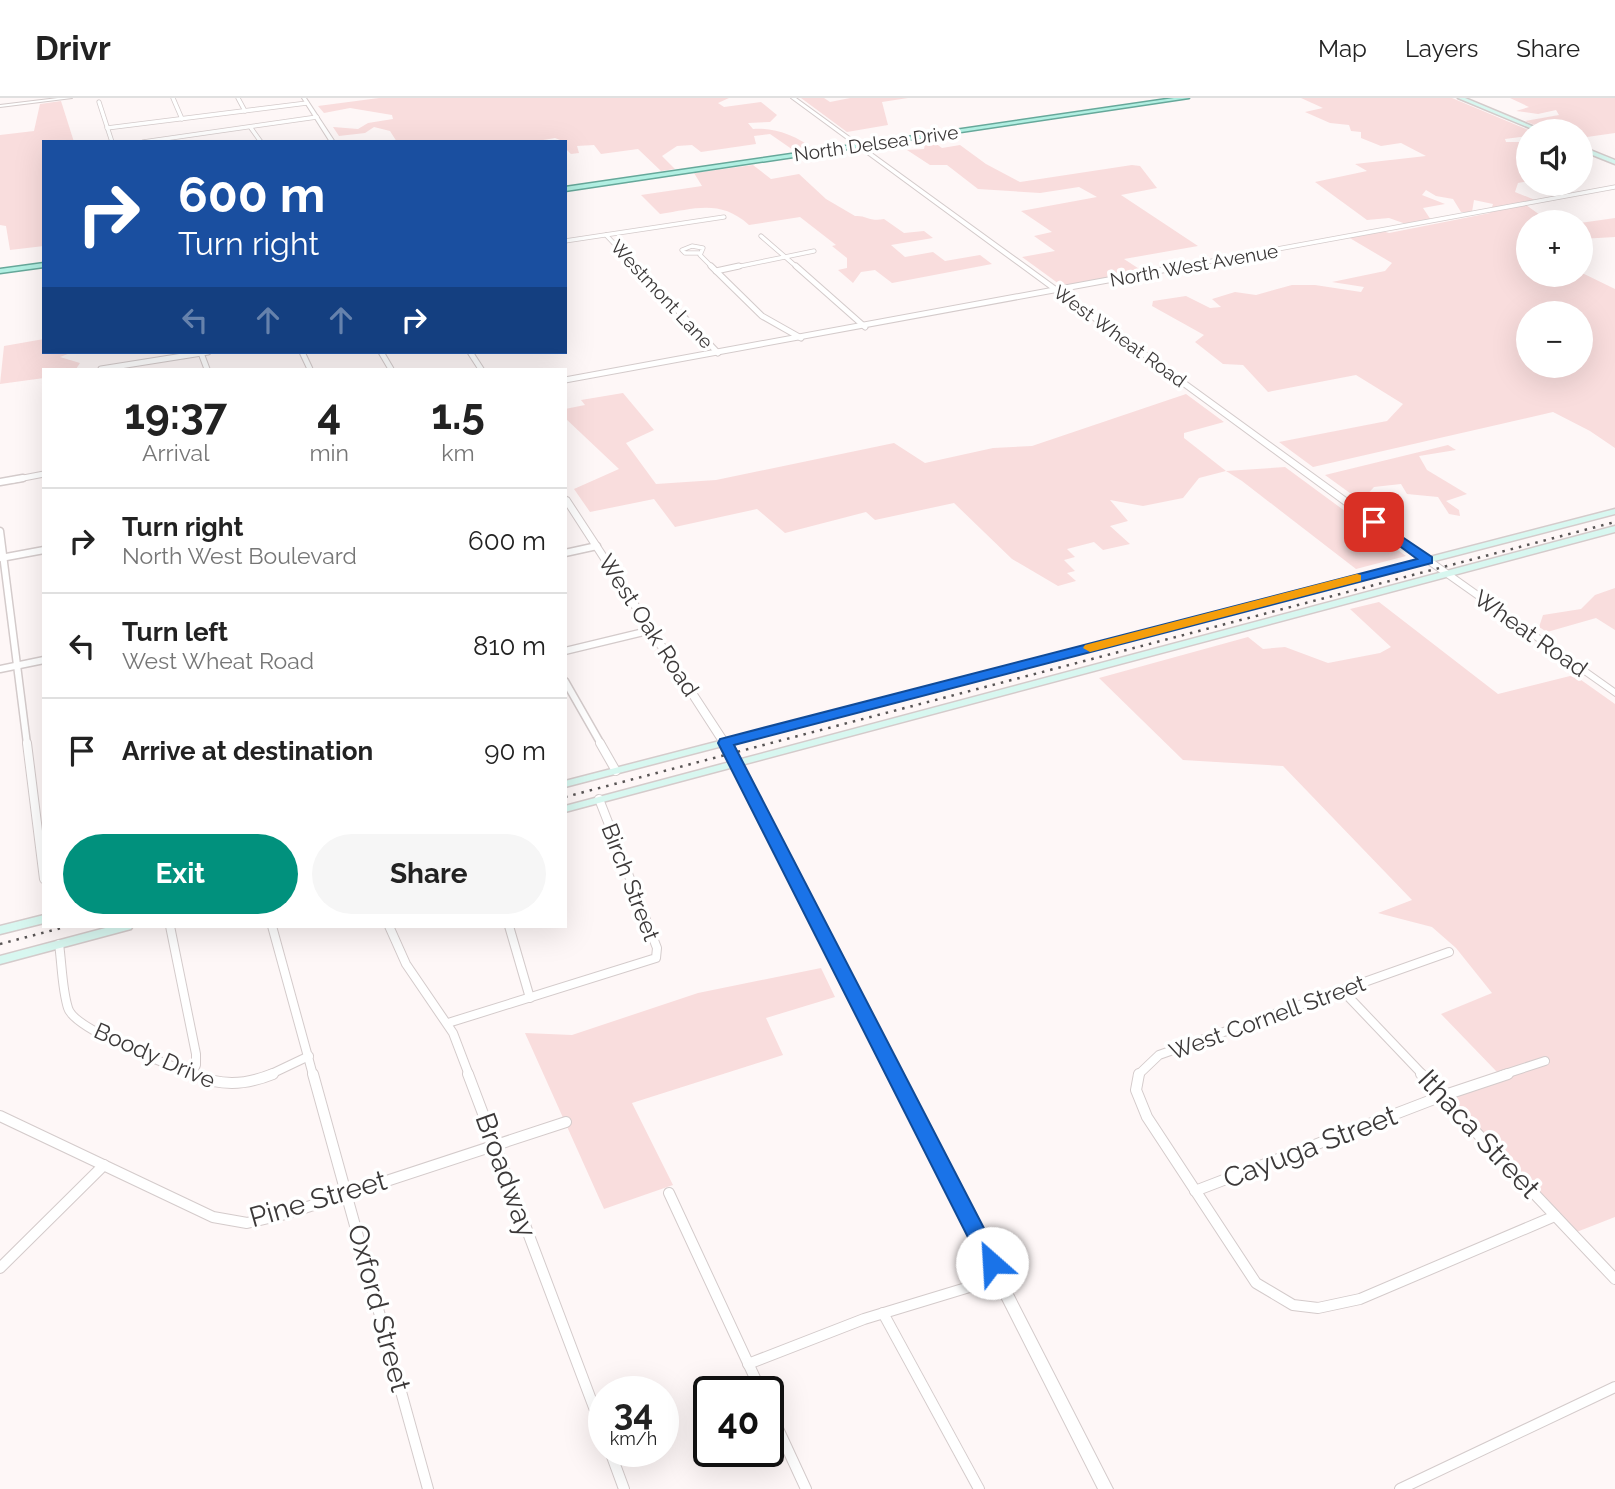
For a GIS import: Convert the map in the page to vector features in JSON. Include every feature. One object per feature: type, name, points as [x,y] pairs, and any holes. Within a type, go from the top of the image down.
[{"type":"main road","name":"North Delsea Drive","points":[[567,189],[1186,98]]},
{"type":"main road","points":[[1461,98],[1516,121]]},
{"type":"main road","points":[[1593,153],[1615,162]]},
{"type":"main road","points":[[0,271],[42,264]]},
{"type":"main road","points":[[567,807],[731,753],[1427,560],[1615,511]]},
{"type":"main road","points":[[567,783],[615,771],[731,753],[1447,574],[1615,529]]},
{"type":"main road","points":[[0,930],[42,920]]},
{"type":"main road","points":[[0,960],[119,928]]},
{"type":"street","points":[[0,106],[70,98]]},
{"type":"street","points":[[173,98],[182,118]]},
{"type":"street","points":[[238,98],[245,111]]},
{"type":"street","name":"West Wheat Road","points":[[793,98],[1447,574]]},
{"type":"street","points":[[107,128],[305,101],[332,140]]},
{"type":"street","points":[[99,102],[112,140]]},
{"type":"street","points":[[158,140],[317,117]]},
{"type":"street","points":[[251,128],[260,140]]},
{"type":"street","name":"North West Avenue","points":[[567,380],[1615,187]]},
{"type":"street","points":[[567,241],[724,217]]},
{"type":"street","name":"Westmont Lane","points":[[606,235],[718,353]]},
{"type":"street","points":[[761,236],[865,327]]},
{"type":"street","points":[[699,253],[685,253],[682,250],[692,246],[701,247],[704,250],[700,255],[762,316],[801,338]]},
{"type":"street","points":[[716,271],[814,251]]},
{"type":"street","points":[[115,368],[195,354]]},
{"type":"street","points":[[0,482],[42,474]]},
{"type":"street","name":"West Oak Road","points":[[567,501],[731,753],[1106,1489]]},
{"type":"street","points":[[0,531],[1,558],[42,863]]},
{"type":"street","points":[[567,553],[597,546]]},
{"type":"street","points":[[1,558],[42,550]]},
{"type":"street","name":"Wheat Road","points":[[1447,574],[1615,693]]},
{"type":"street","points":[[567,651],[652,630]]},
{"type":"street","points":[[0,669],[42,660]]},
{"type":"street","points":[[567,685],[615,771]]},
{"type":"street","name":"Birch Street","points":[[530,998],[650,962],[658,954],[599,799]]},
{"type":"street","points":[[170,928],[196,1054],[196,1065],[192,1074]]},
{"type":"street","name":"Oxford Street","points":[[273,928],[428,1489]]},
{"type":"street","name":"Broadway","points":[[390,928],[407,964],[448,1023],[588,1392]]},
{"type":"street","points":[[448,1023],[530,998],[510,928]]},
{"type":"street","name":"Boody Drive","points":[[59,944],[67,1007],[72,1018],[192,1074],[218,1085],[239,1085],[267,1076],[309,1056]]},
{"type":"street","name":"West Cornell Street","points":[[1195,1191],[1142,1108],[1136,1089],[1138,1073],[1159,1055],[1449,952]]},
{"type":"street","name":"Ithaca Street","points":[[1342,990],[1615,1279]]},
{"type":"street","name":"Cayuga Street","points":[[1195,1191],[1442,1096],[1545,1060]]},
{"type":"street","name":"Pine Street","points":[[0,1116],[213,1217],[229,1222],[247,1223],[266,1220],[566,1122]]},
{"type":"street","points":[[0,1268],[104,1165]]},
{"type":"street","points":[[1195,1191],[1256,1283],[1277,1298],[1318,1310],[1360,1299],[1555,1216]]},
{"type":"street","points":[[669,1193],[754,1376]]},
{"type":"street","points":[[748,1364],[883,1313],[999,1278]]},
{"type":"street","points":[[883,1313],[979,1489]]},
{"type":"street","points":[[1400,1489],[1615,1387]]},
{"type":"street","points":[[784,1442],[806,1489]]},
{"type":"street","points":[[616,1467],[624,1489]]},
{"type":"shaded area","points":[[379,98],[729,98],[718,103],[724,107],[761,102],[777,115],[770,122],[748,123],[753,129],[785,133],[814,149],[796,152],[770,134],[754,136],[756,144],[701,152],[692,145],[677,146],[662,156],[675,169],[661,171],[638,149],[601,154],[594,145],[577,146],[579,153],[571,154],[567,150],[567,140],[555,138],[396,140],[390,131],[374,127],[365,133],[339,136],[333,127],[358,129],[368,123],[393,119],[392,115],[350,108],[324,113],[318,106]]},
{"type":"shaded area","points":[[801,98],[824,98],[830,102],[850,98],[908,98],[882,102],[888,125],[847,132]]},
{"type":"shaded area","points":[[1301,98],[1452,98],[1516,125],[1516,138],[1505,139],[1506,142],[1516,142],[1516,196],[1535,200],[1522,202],[1533,210],[1516,210],[1516,287],[1593,287],[1593,278],[1615,289],[1615,448],[1590,431],[1553,412],[1313,467],[1279,442],[1387,421],[1403,404],[1356,375],[1268,392],[1243,365],[1223,364],[1195,342],[1204,335],[1152,306],[1153,301],[1186,296],[1210,308],[1221,307],[1212,299],[1235,292],[1256,295],[1292,285],[1315,285],[1361,292],[1364,287],[1332,282],[1385,271],[1392,263],[1348,237],[1382,231],[1389,233],[1490,213],[1493,204],[1474,200],[1472,212],[1461,212],[1453,199],[1436,196],[1426,190],[1422,195],[1445,204],[1423,208],[1431,220],[1406,224],[1389,218],[1367,220],[1315,182],[1367,171],[1355,164],[1426,156],[1401,143],[1381,146],[1361,138],[1361,132],[1351,131],[1349,125],[1330,123],[1305,112],[1323,108]]},
{"type":"shaded area","points":[[1510,98],[1615,98],[1615,133],[1593,136],[1593,119],[1536,119],[1559,115],[1556,110],[1538,114],[1516,111],[1529,107]]},
{"type":"shaded area","points":[[61,101],[73,140],[42,140],[42,246],[10,250],[6,226],[0,225],[0,135],[34,131],[40,104]]},
{"type":"shaded area","points":[[935,143],[942,148],[960,145],[986,164],[1020,182],[1140,166],[1157,188],[1121,195],[1198,246],[1124,259],[1147,274],[1066,289],[1022,257],[1055,251],[1034,236],[1052,232],[1021,211],[1097,197],[1079,187],[1040,193],[978,189],[947,165],[930,165],[907,150],[924,149],[925,144]]},
{"type":"shaded area","points":[[753,165],[771,179],[799,174],[826,199],[855,216],[884,219],[904,233],[924,231],[933,238],[891,245],[905,257],[933,252],[945,261],[980,255],[992,264],[892,283],[875,270],[861,272],[853,283],[838,270],[847,268],[847,258],[832,246],[836,245],[800,217],[749,225],[728,212],[717,209],[696,208],[660,214],[641,195],[702,186],[694,173]]},
{"type":"shaded area","points":[[1615,218],[1615,237],[1593,238],[1593,221]]},
{"type":"shaded area","points":[[42,339],[42,354],[68,354],[60,357],[80,363],[77,368],[42,368],[42,378],[0,384],[4,346]]},
{"type":"shaded area","points":[[623,393],[654,430],[626,443],[656,484],[716,480],[894,443],[925,463],[993,448],[1032,446],[1186,394],[1224,422],[1184,433],[1184,438],[1226,471],[1199,478],[1183,498],[1143,506],[1110,500],[1128,521],[1110,526],[1130,544],[1103,550],[1094,542],[1067,549],[1075,557],[1064,560],[1075,571],[1067,573],[1076,581],[1058,586],[1012,559],[954,503],[875,520],[866,512],[785,533],[757,509],[675,527],[654,499],[590,512],[574,489],[619,469],[567,420],[567,409],[585,405],[581,400]]},
{"type":"shaded area","points":[[1448,445],[1456,450],[1419,456],[1427,470],[1467,494],[1446,501],[1459,510],[1460,516],[1449,514],[1438,497],[1407,494],[1401,484],[1374,487],[1361,501],[1325,475]]},
{"type":"shaded area","points":[[1285,467],[1406,556],[1356,569],[1226,471]]},
{"type":"shaded area","points":[[1615,588],[1615,630],[1596,618],[1547,632],[1539,627],[1543,615],[1581,609],[1595,595]]},
{"type":"shaded area","points":[[1379,602],[1498,694],[1574,675],[1615,704],[1615,1217],[1574,1233],[1444,1097],[1497,1072],[1441,1014],[1492,993],[1456,948],[1432,927],[1378,913],[1412,900],[1283,766],[1183,760],[1099,678],[1248,637],[1263,649],[1285,647],[1328,663],[1380,653],[1391,647],[1350,609]]},
{"type":"shaded area","points":[[821,968],[835,997],[766,1018],[783,1055],[632,1103],[673,1185],[604,1209],[525,1033],[572,1035],[698,993]]},
{"type":"railway","points":[[567,796],[1615,522]]},
{"type":"railway","points":[[0,944],[61,928]]},
{"type":"slow traffic","points":[[1090,648],[1357,578]]},
{"type":"route","points":[[992,1263],[725,743],[1427,560],[1374,522]]}]
